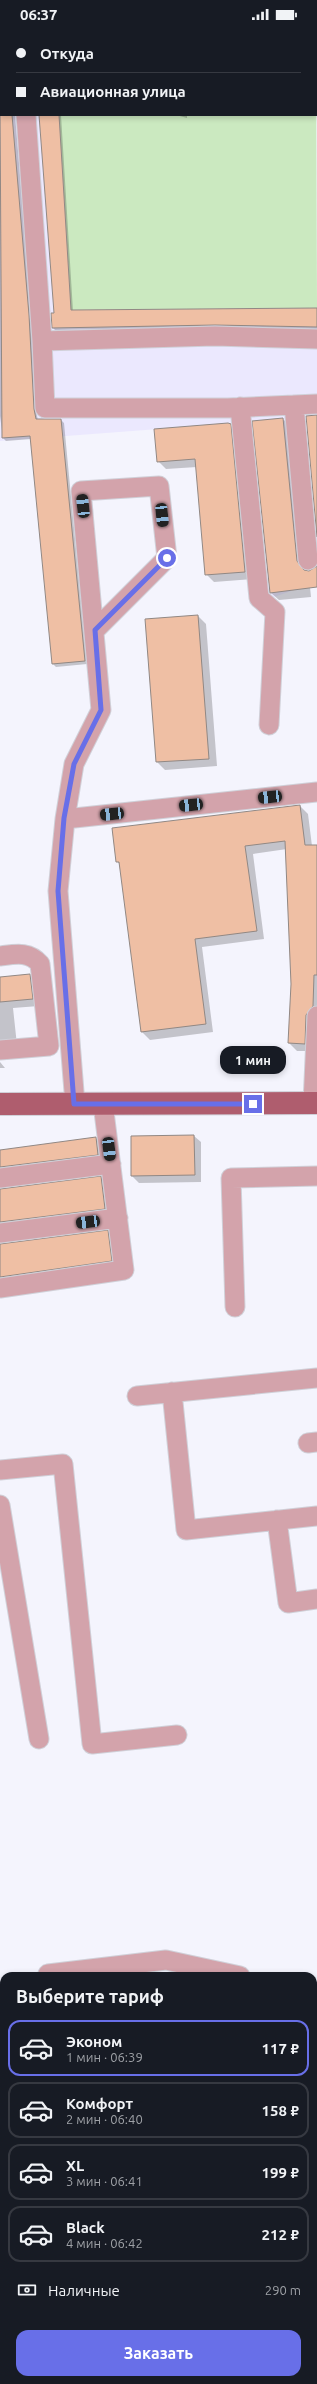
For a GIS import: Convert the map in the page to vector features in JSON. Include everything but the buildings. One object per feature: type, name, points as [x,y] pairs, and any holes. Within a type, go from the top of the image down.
[{"type":"main road","points":[[0,1104],[315,1103]]},
{"type":"lane","points":[[26,116],[42,341],[45,408],[240,407],[317,404]]},
{"type":"lane","points":[[42,341],[215,336],[317,339]]},
{"type":"lane","points":[[294,405],[308,560]]},
{"type":"lane","points":[[240,407],[259,598],[275,612],[269,725]]},
{"type":"lane","points":[[74,1104],[58,891],[64,818],[74,764],[101,710],[95,630],[81,491],[159,486],[167,558],[95,630]]},
{"type":"lane","points":[[64,818],[317,792]]},
{"type":"lane","points":[[0,956],[24,954],[31,955],[40,964],[48,1046],[0,1050]]},
{"type":"lane","points":[[315,1103],[317,1016]]},
{"type":"lane","points":[[0,1288],[124,1270],[103,1104]]},
{"type":"lane","points":[[0,1178],[111,1164]]},
{"type":"lane","points":[[235,1307],[232,1178],[317,1176]]},
{"type":"lane","points":[[0,1233],[118,1218]]},
{"type":"lane","points":[[137,1396],[317,1378]]},
{"type":"lane","points":[[172,1392],[186,1530],[317,1516]]},
{"type":"lane","points":[[0,1470],[63,1464],[92,1744],[177,1735]]},
{"type":"lane","points":[[0,1504],[40,1739]]},
{"type":"lane","points":[[277,1520],[288,1603],[317,1599]]},
{"type":"lane","points":[[65,1972],[166,1960],[222,1972]]},
{"type":"shaded area","points":[[0,116],[59,116],[71,310],[317,308],[317,582],[254,604],[238,423],[0,441]]},
{"type":"green space","points":[[59,116],[316,116],[317,308],[71,310]]},
{"type":"route","points":[[167,558],[95,630],[101,710],[74,764],[64,818],[58,891],[74,1104],[253,1104]]}]
